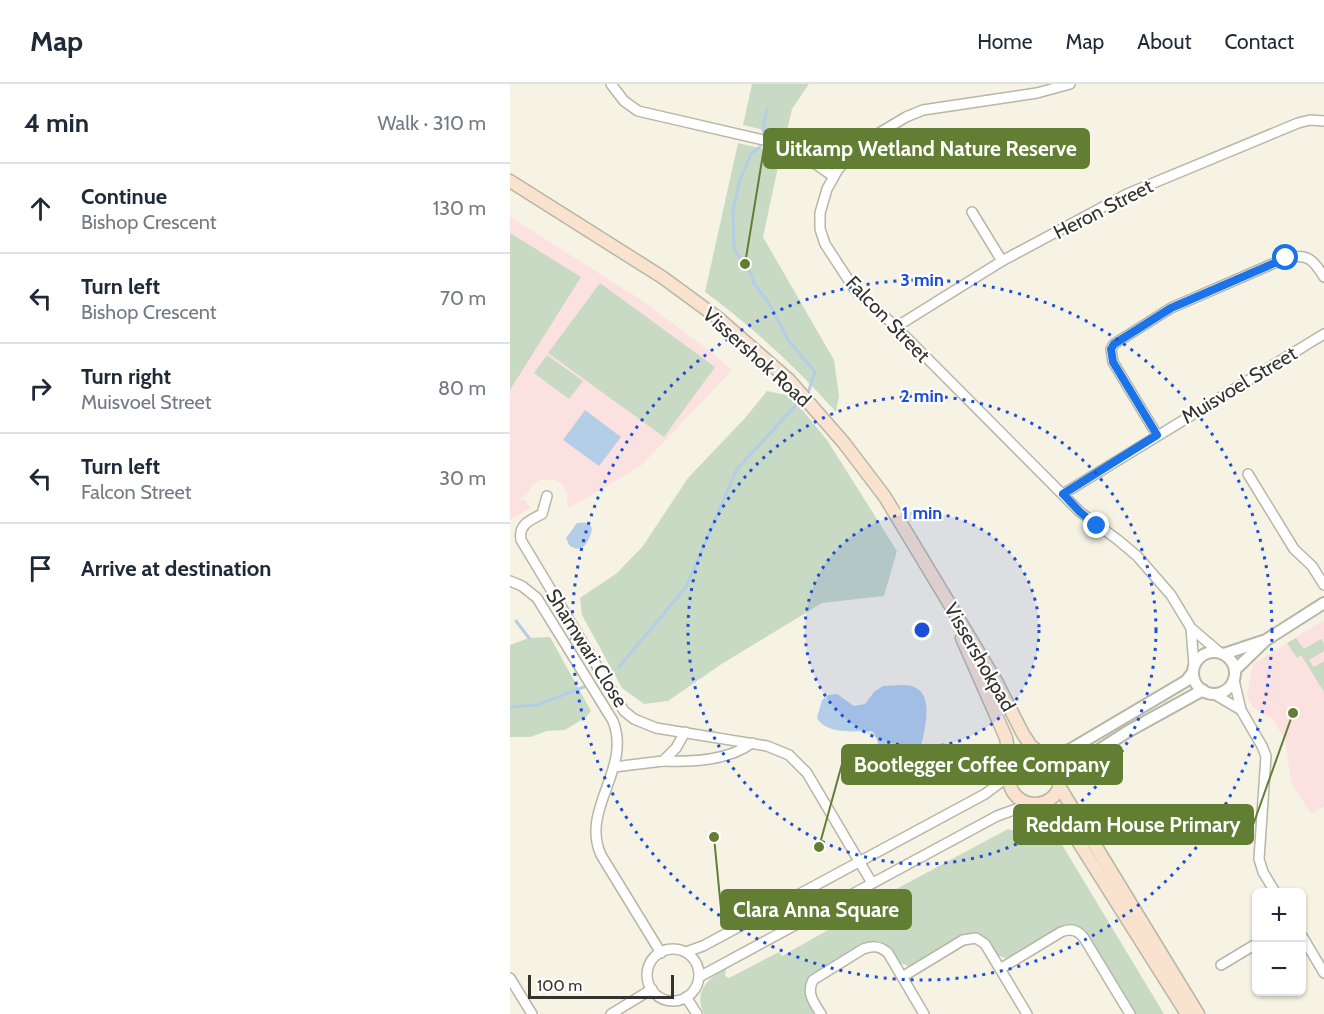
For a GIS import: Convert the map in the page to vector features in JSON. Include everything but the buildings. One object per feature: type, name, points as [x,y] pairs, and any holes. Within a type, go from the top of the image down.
[{"type":"main road","name":"Vissershok Road","points":[[510,181],[662,278],[725,324],[789,380],[844,443],[885,496],[944,595]]},
{"type":"main road","name":"Vissershokpad","points":[[944,595],[996,681],[1026,740],[1044,755]]},
{"type":"main road","name":"Vissershokpad","points":[[944,595],[1006,738],[1010,772]]},
{"type":"main road","points":[[1187,1014],[1064,819],[1052,810],[1018,798],[1013,792],[1010,772],[1016,761],[1023,756],[1044,755],[1054,762],[1060,781],[1198,1014]]},
{"type":"main road","points":[[1034,804],[1049,800],[1060,781]]},
{"type":"street","points":[[611,84],[624,101],[638,111],[781,144],[801,154],[833,176]]},
{"type":"street","name":"Falcon Street","points":[[1070,84],[1037,93],[940,106],[915,113],[857,147],[833,176],[824,196],[820,213],[822,237],[837,265],[855,290],[896,327],[1080,512],[1118,540],[1147,566],[1171,595],[1191,628],[1221,653]]},
{"type":"street","name":"Heron Street","points":[[896,327],[1002,261],[1127,194],[1298,123],[1310,120],[1324,121]]},
{"type":"street","points":[[972,212],[1002,261]]},
{"type":"street","points":[[1157,435],[1113,362],[1111,349],[1114,344],[1171,308],[1286,258],[1307,257],[1315,262],[1324,277]]},
{"type":"street","name":"Muisvoel Street","points":[[1063,494],[1324,334]]},
{"type":"street","points":[[1248,474],[1294,549],[1312,567],[1324,585]]},
{"type":"street","name":"Shamwari Close","points":[[548,496],[542,514],[526,523],[521,529],[521,540],[624,711],[641,723],[656,728],[752,743],[782,751],[802,766],[872,883]]},
{"type":"street","points":[[510,581],[522,586],[537,598],[613,721],[618,743],[614,767],[597,821],[596,841],[601,855],[661,953]]},
{"type":"street","points":[[1214,694],[1225,690],[1234,675],[1266,640],[1324,603]]},
{"type":"street","name":"Falcon Street","points":[[1191,628],[1194,669]]},
{"type":"street","points":[[1044,755],[1074,748],[1186,681],[1202,656],[1208,652],[1221,653],[1266,640]]},
{"type":"street","points":[[1221,653],[1232,662],[1241,710],[1266,756],[1259,859],[1263,872],[1273,888]]},
{"type":"street","points":[[1194,669],[1194,679],[1203,690],[1241,710]]},
{"type":"street","points":[[1060,781],[1127,732],[1192,694],[1203,690]]},
{"type":"street","points":[[663,761],[676,748],[685,732]]},
{"type":"street","points":[[614,767],[706,759],[730,754],[752,743]]},
{"type":"street","points":[[686,952],[696,963],[699,977],[695,988],[686,997],[668,1000],[652,989],[648,978],[649,966],[661,953],[673,949],[686,952],[698,949],[985,794],[1010,772]]},
{"type":"street","points":[[699,977],[1008,810],[1034,804]]},
{"type":"street","points":[[1000,969],[1061,932],[1075,931],[1084,938],[1130,1014]]},
{"type":"street","points":[[902,977],[962,940],[972,938],[979,940],[985,944],[1027,1014]]},
{"type":"street","points":[[1305,942],[1324,974]]},
{"type":"street","points":[[821,1014],[810,995],[813,980],[863,949],[876,946],[884,950],[924,1014]]},
{"type":"street","points":[[1221,966],[1252,947]]},
{"type":"street","points":[[510,978],[532,1014]]},
{"type":"street","points":[[610,1014],[652,989]]},
{"type":"street","points":[[686,997],[697,1014]]},
{"type":"shaded area","points":[[510,217],[637,297],[732,370],[642,465],[569,508],[563,485],[555,480],[540,480],[532,485],[527,494],[520,499],[521,501],[524,499],[530,508],[510,520]]},
{"type":"shaded area","points":[[1324,620],[1324,806],[1311,814],[1291,782],[1285,739],[1272,719],[1253,708],[1247,696],[1253,664]]},
{"type":"green space","points":[[752,84],[809,84],[792,109],[786,135],[743,125]]},
{"type":"green space","points":[[738,143],[781,153],[763,237],[834,360],[839,396],[836,412],[774,348],[705,292]]},
{"type":"green space","points":[[510,233],[581,277],[510,390]]},
{"type":"green space","points":[[600,283],[715,367],[664,437],[548,353]]},
{"type":"green space","points":[[547,355],[583,381],[569,399],[534,373]]},
{"type":"green space","points":[[767,391],[791,396],[827,440],[897,551],[884,596],[822,603],[720,665],[668,701],[644,704],[622,688],[582,615],[580,598],[617,573],[643,546],[688,478],[745,418]]},
{"type":"green space","points":[[550,637],[591,711],[586,717],[565,730],[547,731],[530,737],[510,737],[510,645],[529,638]]},
{"type":"green space","points":[[1296,638],[1304,649],[1321,639],[1324,644],[1324,651],[1309,660],[1314,667],[1324,661],[1324,692],[1301,655],[1297,658],[1287,643]]},
{"type":"green space","points":[[1008,829],[1061,843],[1164,1014],[1135,1014],[1087,935],[1070,926],[1060,928],[1011,957],[1005,958],[996,953],[981,936],[967,934],[908,966],[900,963],[886,945],[879,941],[870,941],[811,976],[806,991],[816,1014],[704,1014],[700,999],[701,992],[708,981],[719,972],[726,968],[725,976],[729,978],[779,952],[782,956],[844,921],[846,916]]},
{"type":"water","points":[[585,410],[621,437],[599,466],[563,440]]},
{"type":"water","points":[[577,523],[588,524],[592,529],[585,545],[578,549],[569,545],[566,538]]},
{"type":"water","points":[[883,686],[913,686],[922,693],[925,700],[925,727],[920,751],[916,754],[920,773],[915,778],[904,765],[888,772],[878,769],[875,762],[878,742],[872,731],[834,730],[817,718],[822,700],[829,695],[837,694],[854,706],[865,704],[874,692]]},
{"type":"waterway","points":[[763,131],[767,109]]},
{"type":"waterway","points":[[760,147],[751,154],[740,180],[733,210],[734,249],[752,275],[753,282],[770,305],[788,340],[815,372],[809,390]]},
{"type":"waterway","points":[[619,667],[686,587],[737,469],[798,403]]},
{"type":"waterway","points":[[516,621],[529,638]]},
{"type":"waterway","points":[[510,707],[537,705],[584,687]]},
{"type":"place","name":"Uitkamp Wetland Nature Reserve","points":[[745,264]]},
{"type":"place","name":"Reddam House Primary","points":[[1293,713]]},
{"type":"place","name":"Clara Anna Square","points":[[714,837]]},
{"type":"place","name":"Bootlegger Coffee Company","points":[[819,847]]},
{"type":"route","points":[[1097,526],[1063,494],[1157,435],[1113,362],[1111,349],[1114,344],[1171,308],[1195,296],[1286,258]]}]
